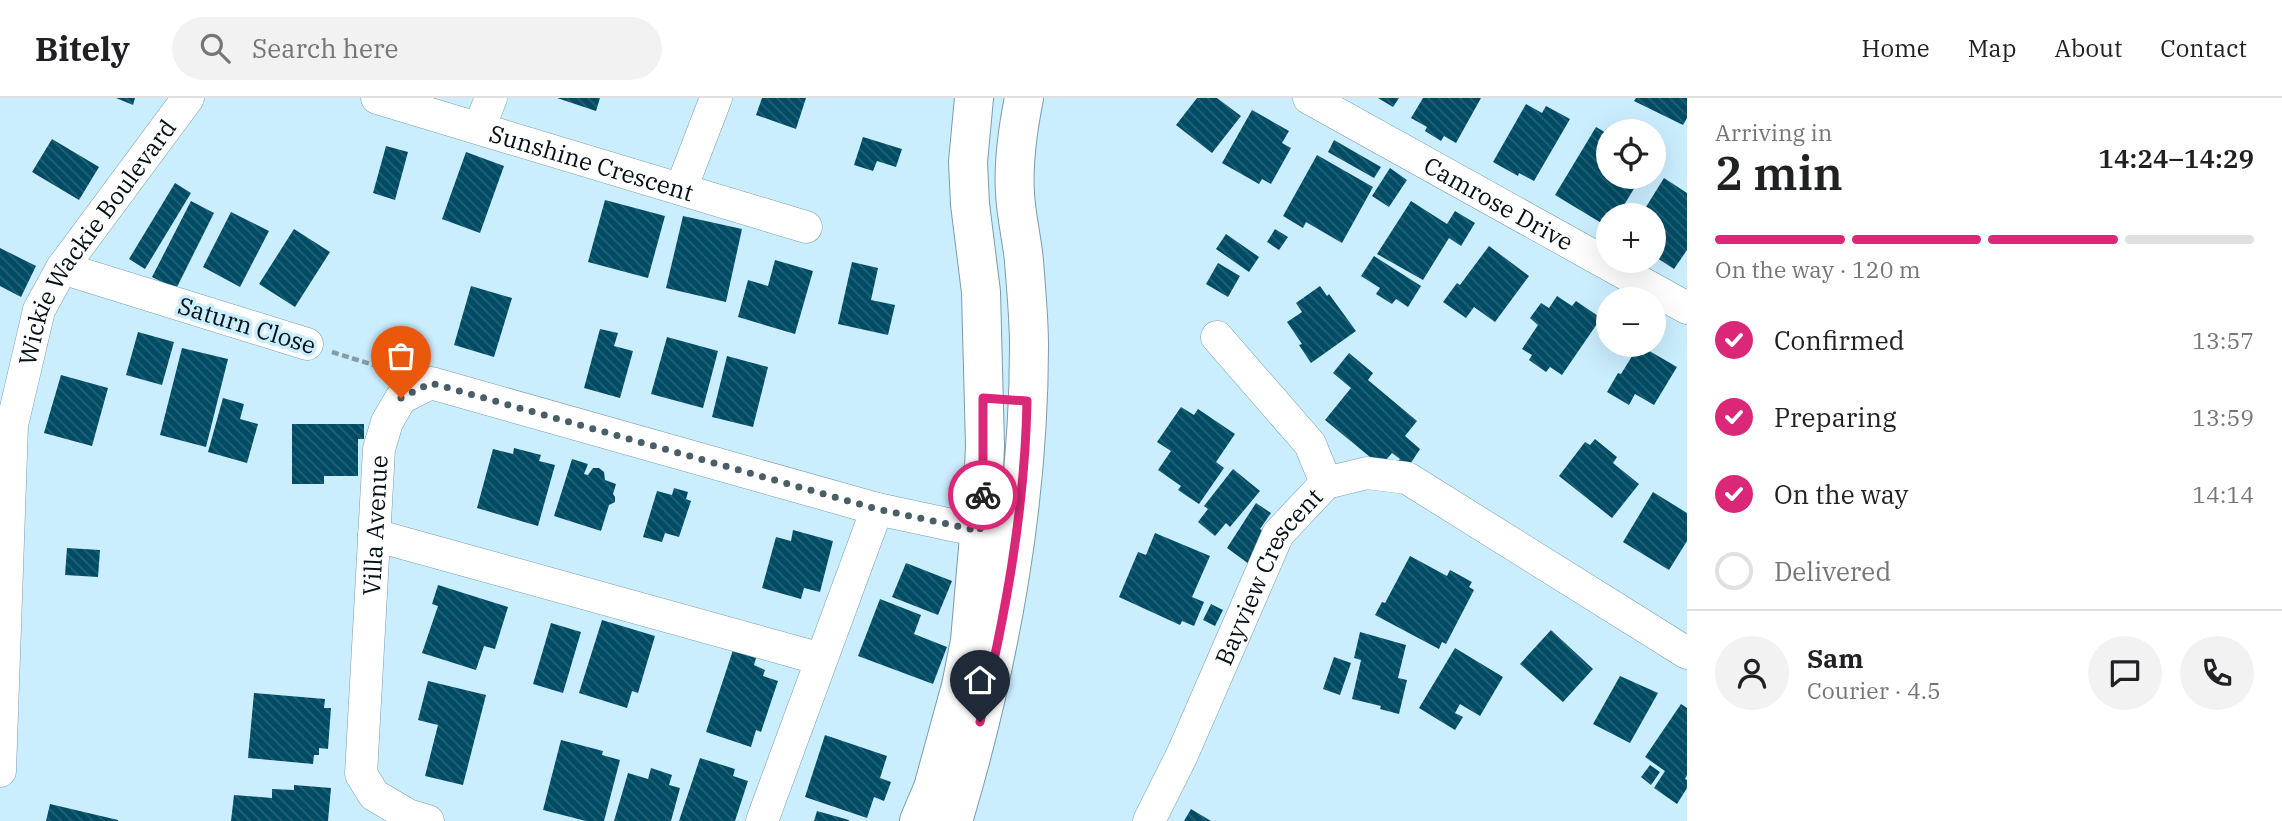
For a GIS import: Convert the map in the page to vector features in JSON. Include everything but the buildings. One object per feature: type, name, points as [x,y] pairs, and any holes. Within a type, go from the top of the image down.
[{"type":"highway","points":[[919,821],[933,788],[961,686],[970,640],[980,531],[985,446],[981,292],[970,205],[968,162],[974,98]]},
{"type":"highway","points":[[953,821],[997,654],[1013,561],[1026,446],[1029,344],[1024,261],[1015,192],[1019,119],[1024,98]]},
{"type":"highway","points":[[983,398],[1027,401]]},
{"type":"street","name":"Wickie Wackie Boulevard","points":[[0,772],[12,425],[39,310],[62,268],[188,98]]},
{"type":"street","name":"Sunshine Crescent","points":[[377,98],[806,227]]},
{"type":"street","points":[[479,128],[491,98]]},
{"type":"street","points":[[681,189],[716,98]]},
{"type":"street","name":"Camrose Drive","points":[[1309,98],[1687,308]]},
{"type":"street","name":"Saturn Close","points":[[62,268],[307,344]]},
{"type":"street","points":[[1217,337],[1310,444],[1326,483]]},
{"type":"street","points":[[431,383],[877,509],[980,531]]},
{"type":"street","name":"Villa Avenue","points":[[428,821],[408,815],[374,795],[361,774],[379,449],[387,422],[401,398],[431,383]]},
{"type":"street","name":"Bayview Crescent","points":[[1149,821],[1182,755],[1278,534],[1326,483],[1367,473],[1407,478],[1687,653]]},
{"type":"street","points":[[762,821],[877,509]]},
{"type":"street","points":[[374,535],[821,659]]},
{"type":"path","name":"Saturn Close","points":[[307,344],[431,383]]},
{"type":"way so far","points":[[401,398],[431,383],[877,509],[980,531],[983,495]]},
{"type":"route","points":[[980,722],[997,654],[1013,561],[1026,446],[1027,401],[983,398],[983,495]]}]
